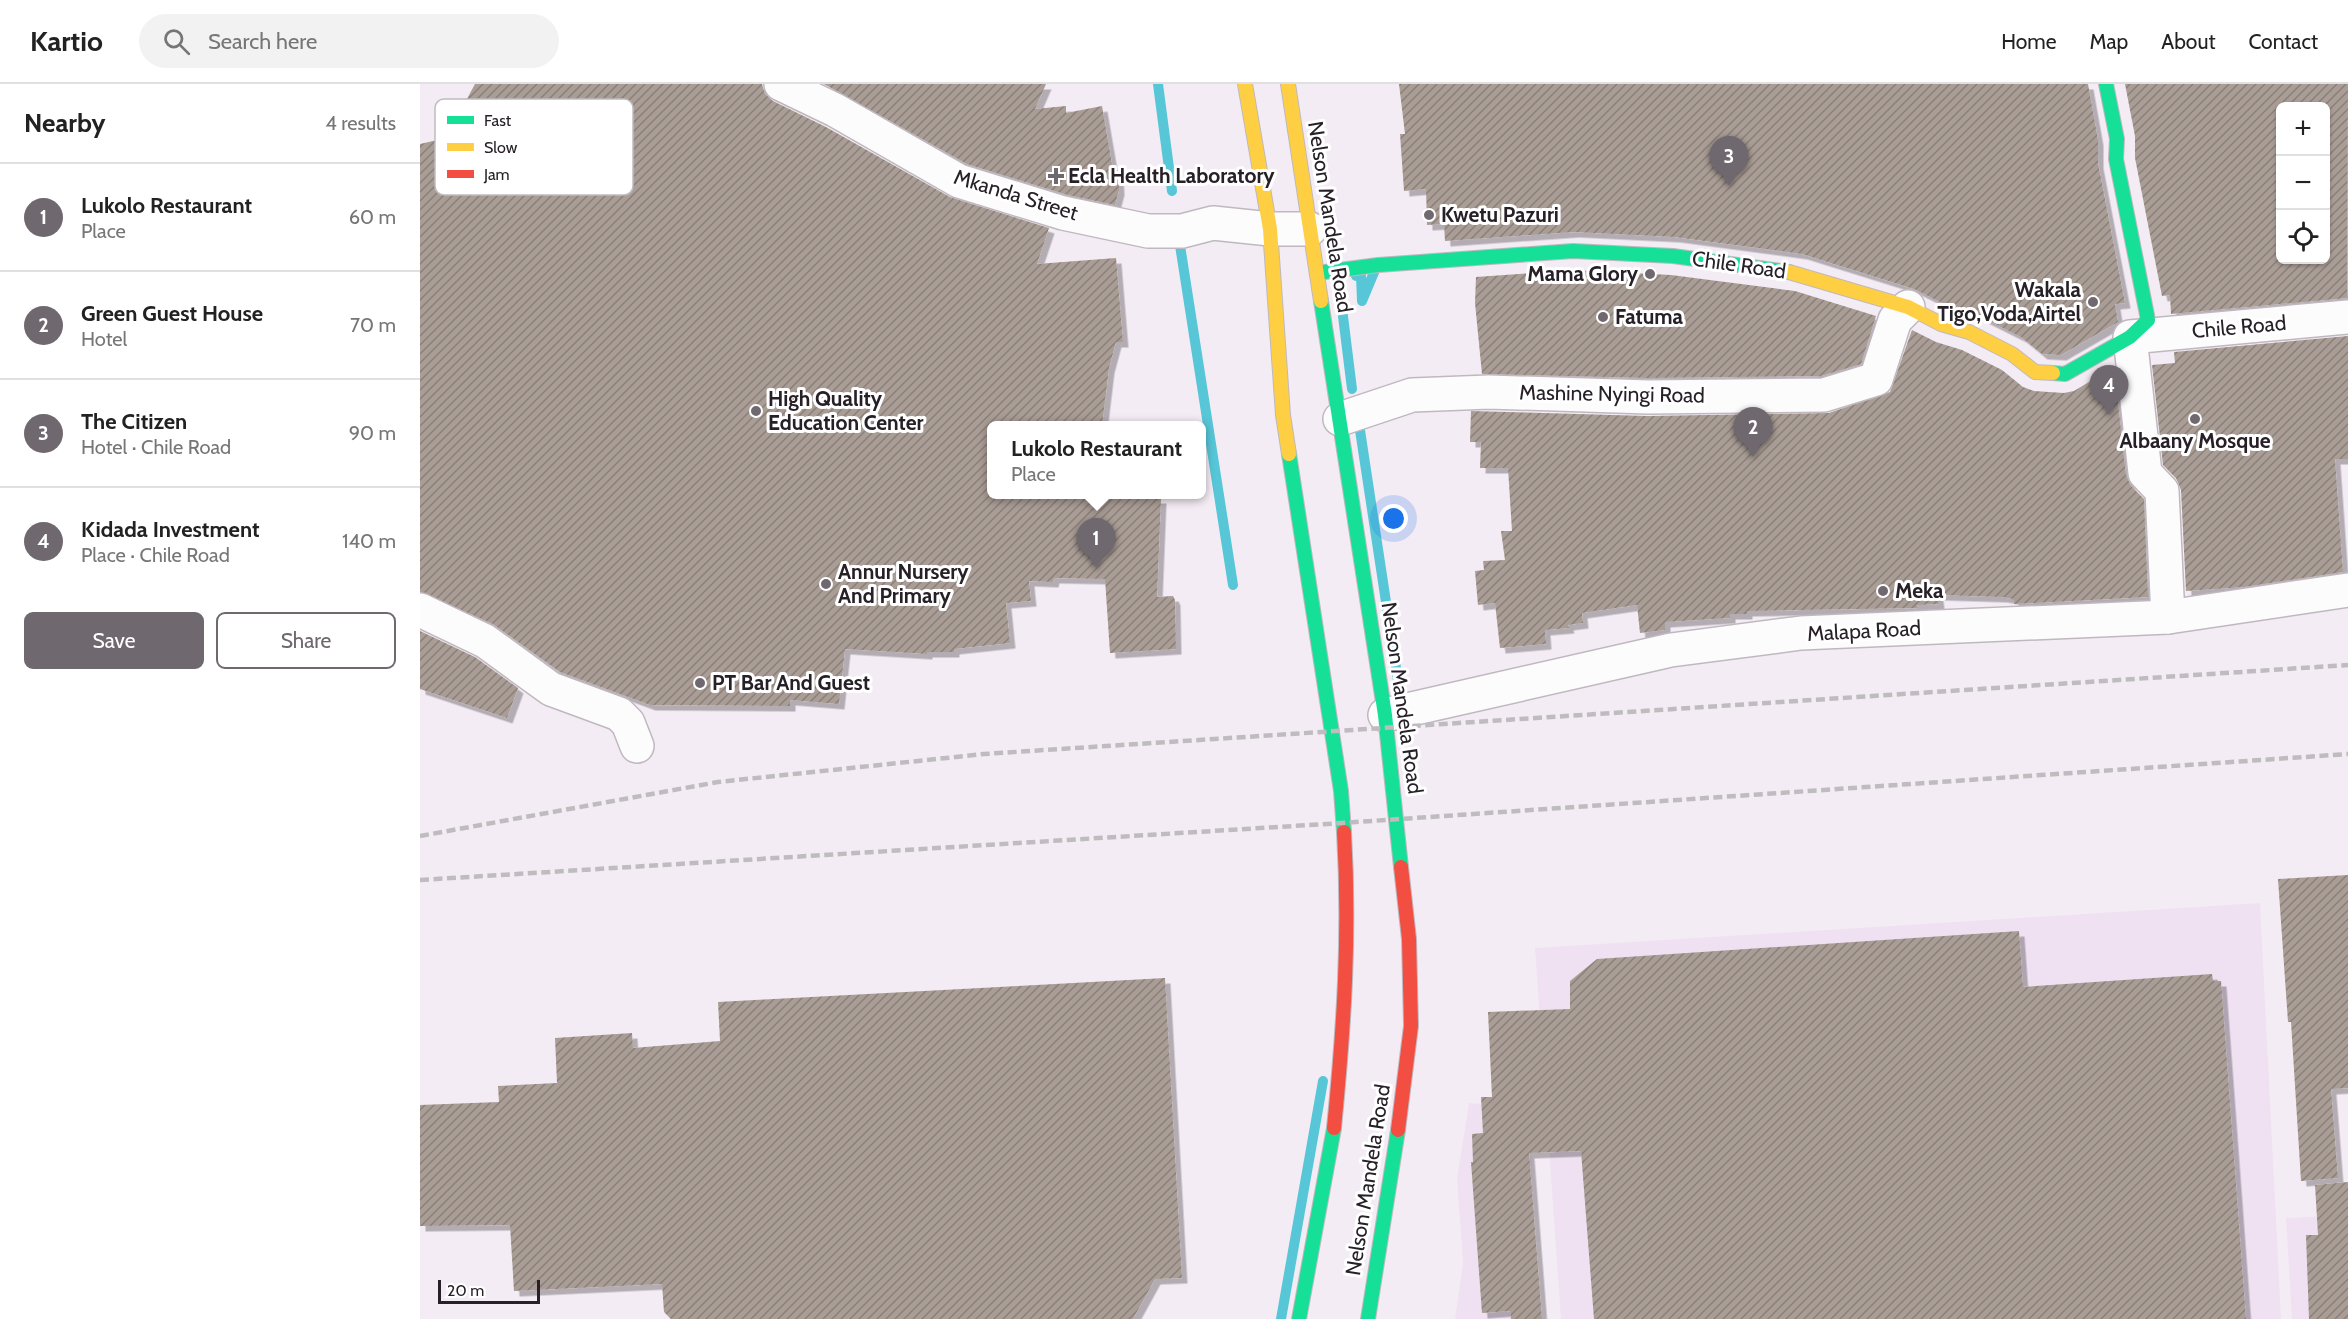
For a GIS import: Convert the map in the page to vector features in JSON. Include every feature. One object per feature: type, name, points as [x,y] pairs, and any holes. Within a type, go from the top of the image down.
[{"type":"main road","name":"Nelson Mandela Road","points":[[1245,84],[1270,229],[1283,415],[1341,791],[1347,887],[1346,1006],[1333,1144],[1299,1319]]},
{"type":"main road","name":"Nelson Mandela Road","points":[[1288,84],[1385,715],[1408,939],[1411,1026],[1398,1132],[1368,1319]]},
{"type":"main road","name":"Chile Road","points":[[1317,273],[1359,267],[1573,251],[1666,255],[1799,273],[1908,307],[1941,324],[1969,332],[2012,354],[2035,372],[2065,375],[2130,337],[2148,320],[2116,159],[2117,138],[2106,84]]},
{"type":"street","name":"Mkanda Street","points":[[781,84],[835,110],[959,181],[1063,213],[1148,231],[1182,231],[1213,223],[1270,229],[1310,229]]},
{"type":"street","name":"Mashine Nyingi Road","points":[[1340,418],[1412,396],[1467,393],[1648,397],[1824,394],[1876,379],[1895,320],[1908,307]]},
{"type":"street","name":"Chile Road","points":[[2130,337],[2348,317]]},
{"type":"street","points":[[2130,337],[2145,473],[2162,491],[2168,617]]},
{"type":"street","name":"Malapa Road","points":[[1385,715],[1671,650],[1801,633],[2168,617],[2348,590]]},
{"type":"street","points":[[420,610],[485,641],[550,689],[619,714],[628,723],[637,746]]},
{"type":"shaded area","points":[[2260,903],[2281,1319],[1561,1319],[1535,948]]},
{"type":"shaded area","points":[[1469,1103],[1530,1107],[1537,1319],[1455,1319],[1463,1263],[1457,1179]]},
{"type":"shaded area","points":[[2348,1215],[2348,1319],[2292,1319],[2286,1218]]},
{"type":"building","points":[[475,84],[762,84],[765,94],[773,101],[826,127],[950,197],[1049,228],[1037,264],[1116,258],[1123,342],[1116,342],[1109,368],[1103,421],[987,421],[987,499],[1161,499],[1157,597],[1173,596],[1175,600],[1176,649],[1110,653],[1105,579],[1054,578],[1053,582],[1029,581],[1031,601],[1006,603],[1010,643],[954,649],[954,652],[927,652],[927,654],[845,649],[839,704],[790,700],[790,706],[650,705],[560,672],[493,624],[420,592],[420,144],[435,140],[435,195],[633,195],[633,99],[467,99]]},
{"type":"building","points":[[824,84],[1046,84],[1035,109],[1066,106],[1066,113],[1102,106],[1113,170],[1118,170],[1119,190],[1115,205],[1068,195],[967,164]]},
{"type":"building","points":[[1399,84],[2088,84],[2098,140],[2098,163],[2125,303],[2115,304],[2118,322],[2061,355],[2042,354],[2021,337],[1977,315],[1948,306],[1914,289],[1802,254],[1675,237],[1574,232],[1445,241],[1444,224],[1427,225],[1426,189],[1404,191],[1400,134],[1405,134]]},
{"type":"building","points":[[2125,84],[2348,84],[2347,298],[2171,314],[2170,295],[2162,296],[2135,158],[2135,136]]},
{"type":"building","points":[[1573,270],[1671,275],[1795,291],[1876,316],[1861,364],[1821,376],[1648,378],[1482,374],[1475,303],[1476,277]]},
{"type":"building","points":[[1912,330],[1936,342],[1962,350],[2002,370],[2023,387],[2034,391],[2064,393],[2074,391],[2114,367],[2126,475],[2131,486],[2144,499],[2148,597],[2014,604],[2013,599],[2002,597],[1938,595],[1939,604],[1917,605],[1918,608],[1747,611],[1747,614],[1730,614],[1730,618],[1665,622],[1665,630],[1640,633],[1637,605],[1582,613],[1583,623],[1568,625],[1569,628],[1545,630],[1546,644],[1500,648],[1495,603],[1478,605],[1475,571],[1484,570],[1483,561],[1505,560],[1501,531],[1512,531],[1508,468],[1480,468],[1481,442],[1470,442],[1471,411],[1648,416],[1829,413],[1890,392]]},
{"type":"building","points":[[2348,336],[2348,459],[2335,459],[2343,572],[2244,587],[2186,591],[2181,490],[2176,478],[2163,465],[2152,365],[2175,363],[2174,352]]},
{"type":"building","points":[[420,631],[475,657],[518,688],[507,718],[420,689]]},
{"type":"building","points":[[2348,875],[2348,1088],[2331,1089],[2338,1178],[2301,1181],[2291,1022],[2288,1022],[2278,879]]},
{"type":"building","points":[[2019,931],[2023,987],[2212,974],[2213,981],[2221,981],[2246,1319],[1594,1319],[1581,1151],[1529,1153],[1542,1319],[1511,1319],[1510,1311],[1482,1313],[1471,1162],[1473,1162],[1472,1134],[1483,1133],[1481,1097],[1492,1097],[1488,1012],[1570,1009],[1570,981],[1597,959]]},
{"type":"building","points":[[1165,978],[1182,1278],[1155,1279],[1133,1319],[671,1319],[664,1312],[662,1284],[514,1291],[510,1225],[420,1226],[420,1105],[499,1102],[498,1086],[557,1083],[555,1038],[632,1033],[633,1048],[720,1041],[718,1002]]},
{"type":"building","points":[[2348,1182],[2348,1319],[2309,1319],[2306,1235],[2318,1235],[2315,1185]]},
{"type":"waterway","points":[[1158,84],[1172,191]]},
{"type":"waterway","points":[[1179,239],[1233,585]]},
{"type":"waterway","points":[[1356,276],[1361,276],[1362,301],[1375,270]]},
{"type":"waterway","points":[[1336,278],[1338,276],[1352,389]]},
{"type":"waterway","points":[[1358,417],[1401,701]]},
{"type":"waterway","points":[[1281,1319],[1323,1081]]},
{"type":"railway","points":[[420,836],[718,782],[984,754],[2348,665]]},
{"type":"railway","points":[[420,880],[1342,823],[2348,754]]},
{"type":"traffic: fast","points":[[2053,373],[2065,374],[2130,337],[2148,320],[2116,159],[2117,139],[2106,84]]},
{"type":"traffic: fast","points":[[1317,273],[1378,265],[1573,251],[1673,256],[1789,272]]},
{"type":"traffic: fast","points":[[1321,301],[1385,715],[1401,867]]},
{"type":"traffic: fast","points":[[1289,454],[1341,791],[1344,832]]},
{"type":"traffic: fast","points":[[1299,1319],[1334,1128]]},
{"type":"traffic: fast","points":[[1368,1319],[1398,1130]]},
{"type":"traffic: slow","points":[[1245,84],[1270,229],[1283,415],[1289,454]]},
{"type":"traffic: slow","points":[[1288,84],[1321,301]]},
{"type":"traffic: slow","points":[[1789,272],[1908,307],[1941,324],[1969,332],[2012,354],[2035,372],[2053,373]]},
{"type":"traffic: jam","points":[[1334,1128],[1345,980],[1344,832]]},
{"type":"traffic: jam","points":[[1398,1130],[1411,1026],[1409,939],[1401,867]]},
{"type":"place","name":"Ecla Health Laboratory","points":[[1056,176]]},
{"type":"place","name":"The Citizen","points":[[1729,186]]},
{"type":"place","name":"Kwetu Pazuri","points":[[1429,215]]},
{"type":"place","name":"Mama Glory","points":[[1650,274]]},
{"type":"place","name":"Wakala Tigo,Voda,Airtel","points":[[2093,302]]},
{"type":"place","name":"Fatuma","points":[[1603,317]]},
{"type":"place","name":"High Quality Education Center","points":[[756,411]]},
{"type":"place","name":"Kidada Investment","points":[[2109,415]]},
{"type":"place","name":"Albaany Mosque","points":[[2195,419]]},
{"type":"place","name":"Green Guest House","points":[[1753,457]]},
{"type":"place","name":"Lukolo Restaurant","points":[[1096,568]]},
{"type":"place","name":"Annur Nursery And Primary","points":[[826,584]]},
{"type":"place","name":"Meka","points":[[1883,591]]},
{"type":"place","name":"PT Bar And Guest","points":[[700,683]]}]
